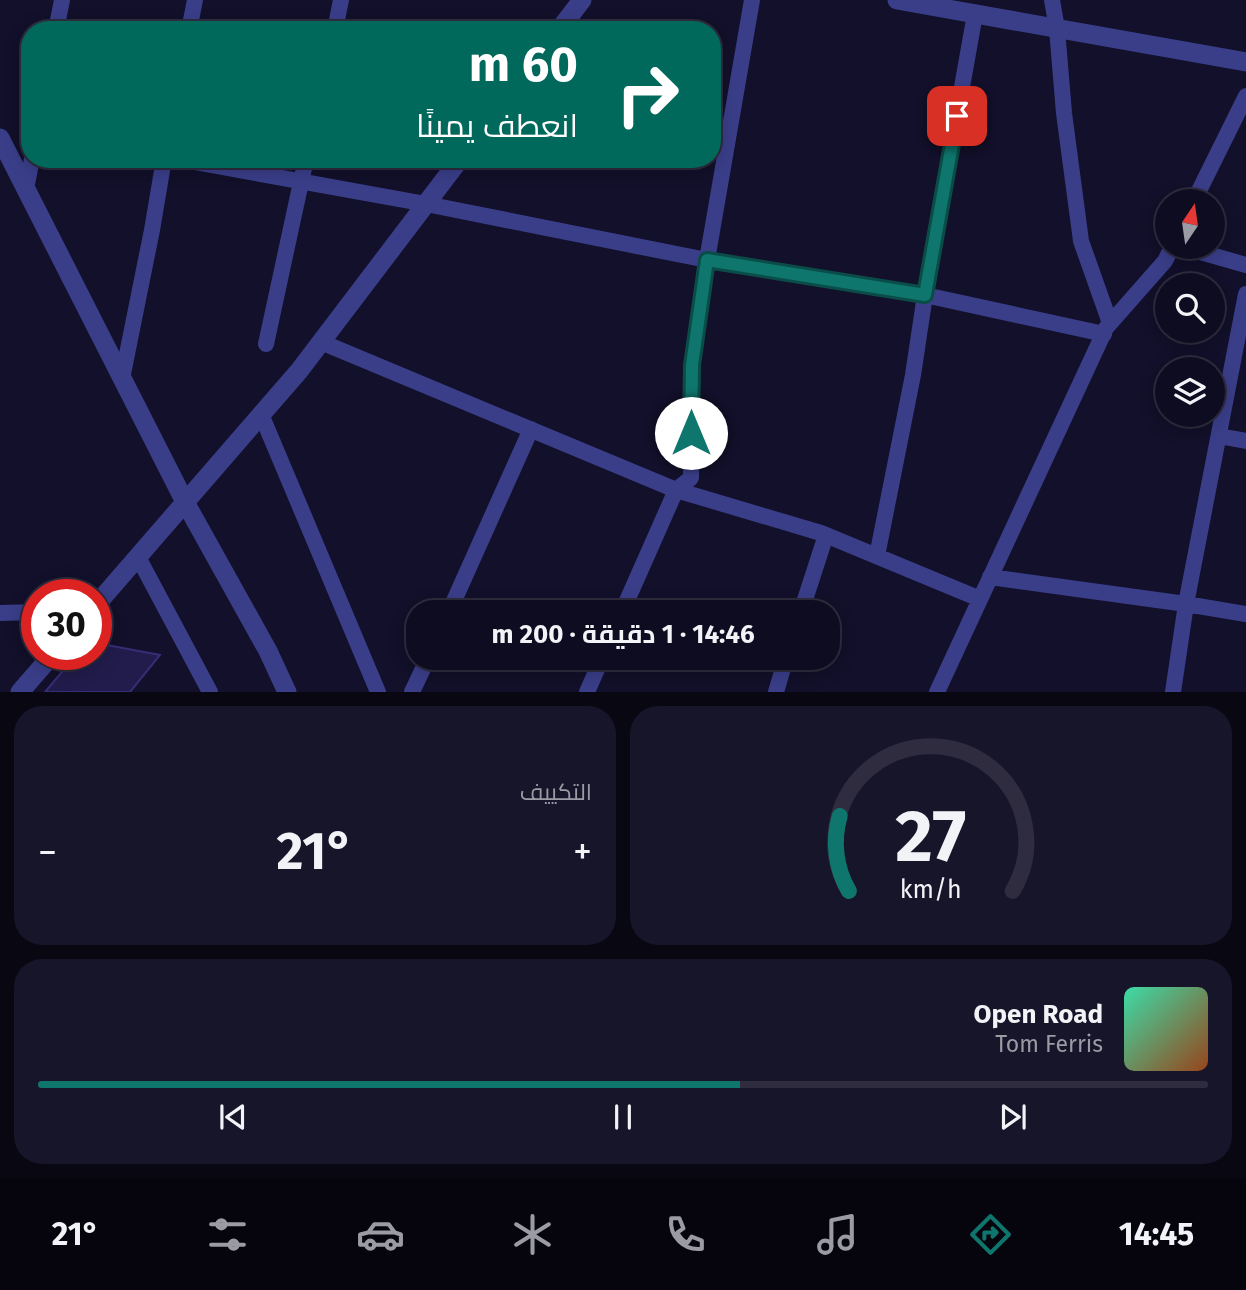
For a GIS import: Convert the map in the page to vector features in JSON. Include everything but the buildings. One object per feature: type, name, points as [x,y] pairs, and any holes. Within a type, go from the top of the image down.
[{"type":"street","points":[[58,21],[62,0]]},
{"type":"street","points":[[191,21],[195,0]]},
{"type":"street","points":[[337,21],[341,0]]},
{"type":"street","points":[[566,21],[582,0]]},
{"type":"street","points":[[627,600],[676,491],[691,478],[692,365],[707,260],[752,0]]},
{"type":"street","points":[[897,0],[1246,62]]},
{"type":"street","points":[[1052,0],[1063,113],[1082,241],[1107,329]]},
{"type":"street","points":[[877,556],[913,375],[975,14]]},
{"type":"street","points":[[1200,189],[1246,96]]},
{"type":"street","points":[[0,138],[185,502],[268,651],[287,691]]},
{"type":"street","points":[[26,189],[30,168]]},
{"type":"street","points":[[122,379],[162,168]]},
{"type":"street","points":[[226,168],[426,204],[707,260],[925,295],[1107,329]]},
{"type":"street","points":[[266,344],[304,168]]},
{"type":"street","points":[[112,587],[299,370],[453,168]]},
{"type":"street","points":[[937,691],[1107,329],[1166,259]]},
{"type":"street","points":[[1225,259],[1246,265]]},
{"type":"street","points":[[1173,691],[1186,604],[1246,294]]},
{"type":"street","points":[[321,342],[676,491],[826,535],[980,599]]},
{"type":"street","points":[[261,414],[379,691]]},
{"type":"street","points":[[454,600],[531,429]]},
{"type":"street","points":[[1219,436],[1246,441]]},
{"type":"street","points":[[805,600],[826,535]]},
{"type":"street","points":[[138,557],[210,691]]},
{"type":"street","points":[[990,577],[1246,614]]},
{"type":"street","points":[[0,613],[21,612]]},
{"type":"street","points":[[20,691],[38,670]]},
{"type":"street","points":[[412,691],[422,670]]},
{"type":"street","points":[[587,691],[597,670]]},
{"type":"street","points":[[776,691],[782,670]]},
{"type":"route","points":[[691,433],[692,365],[707,260],[925,295],[957,116]]}]
